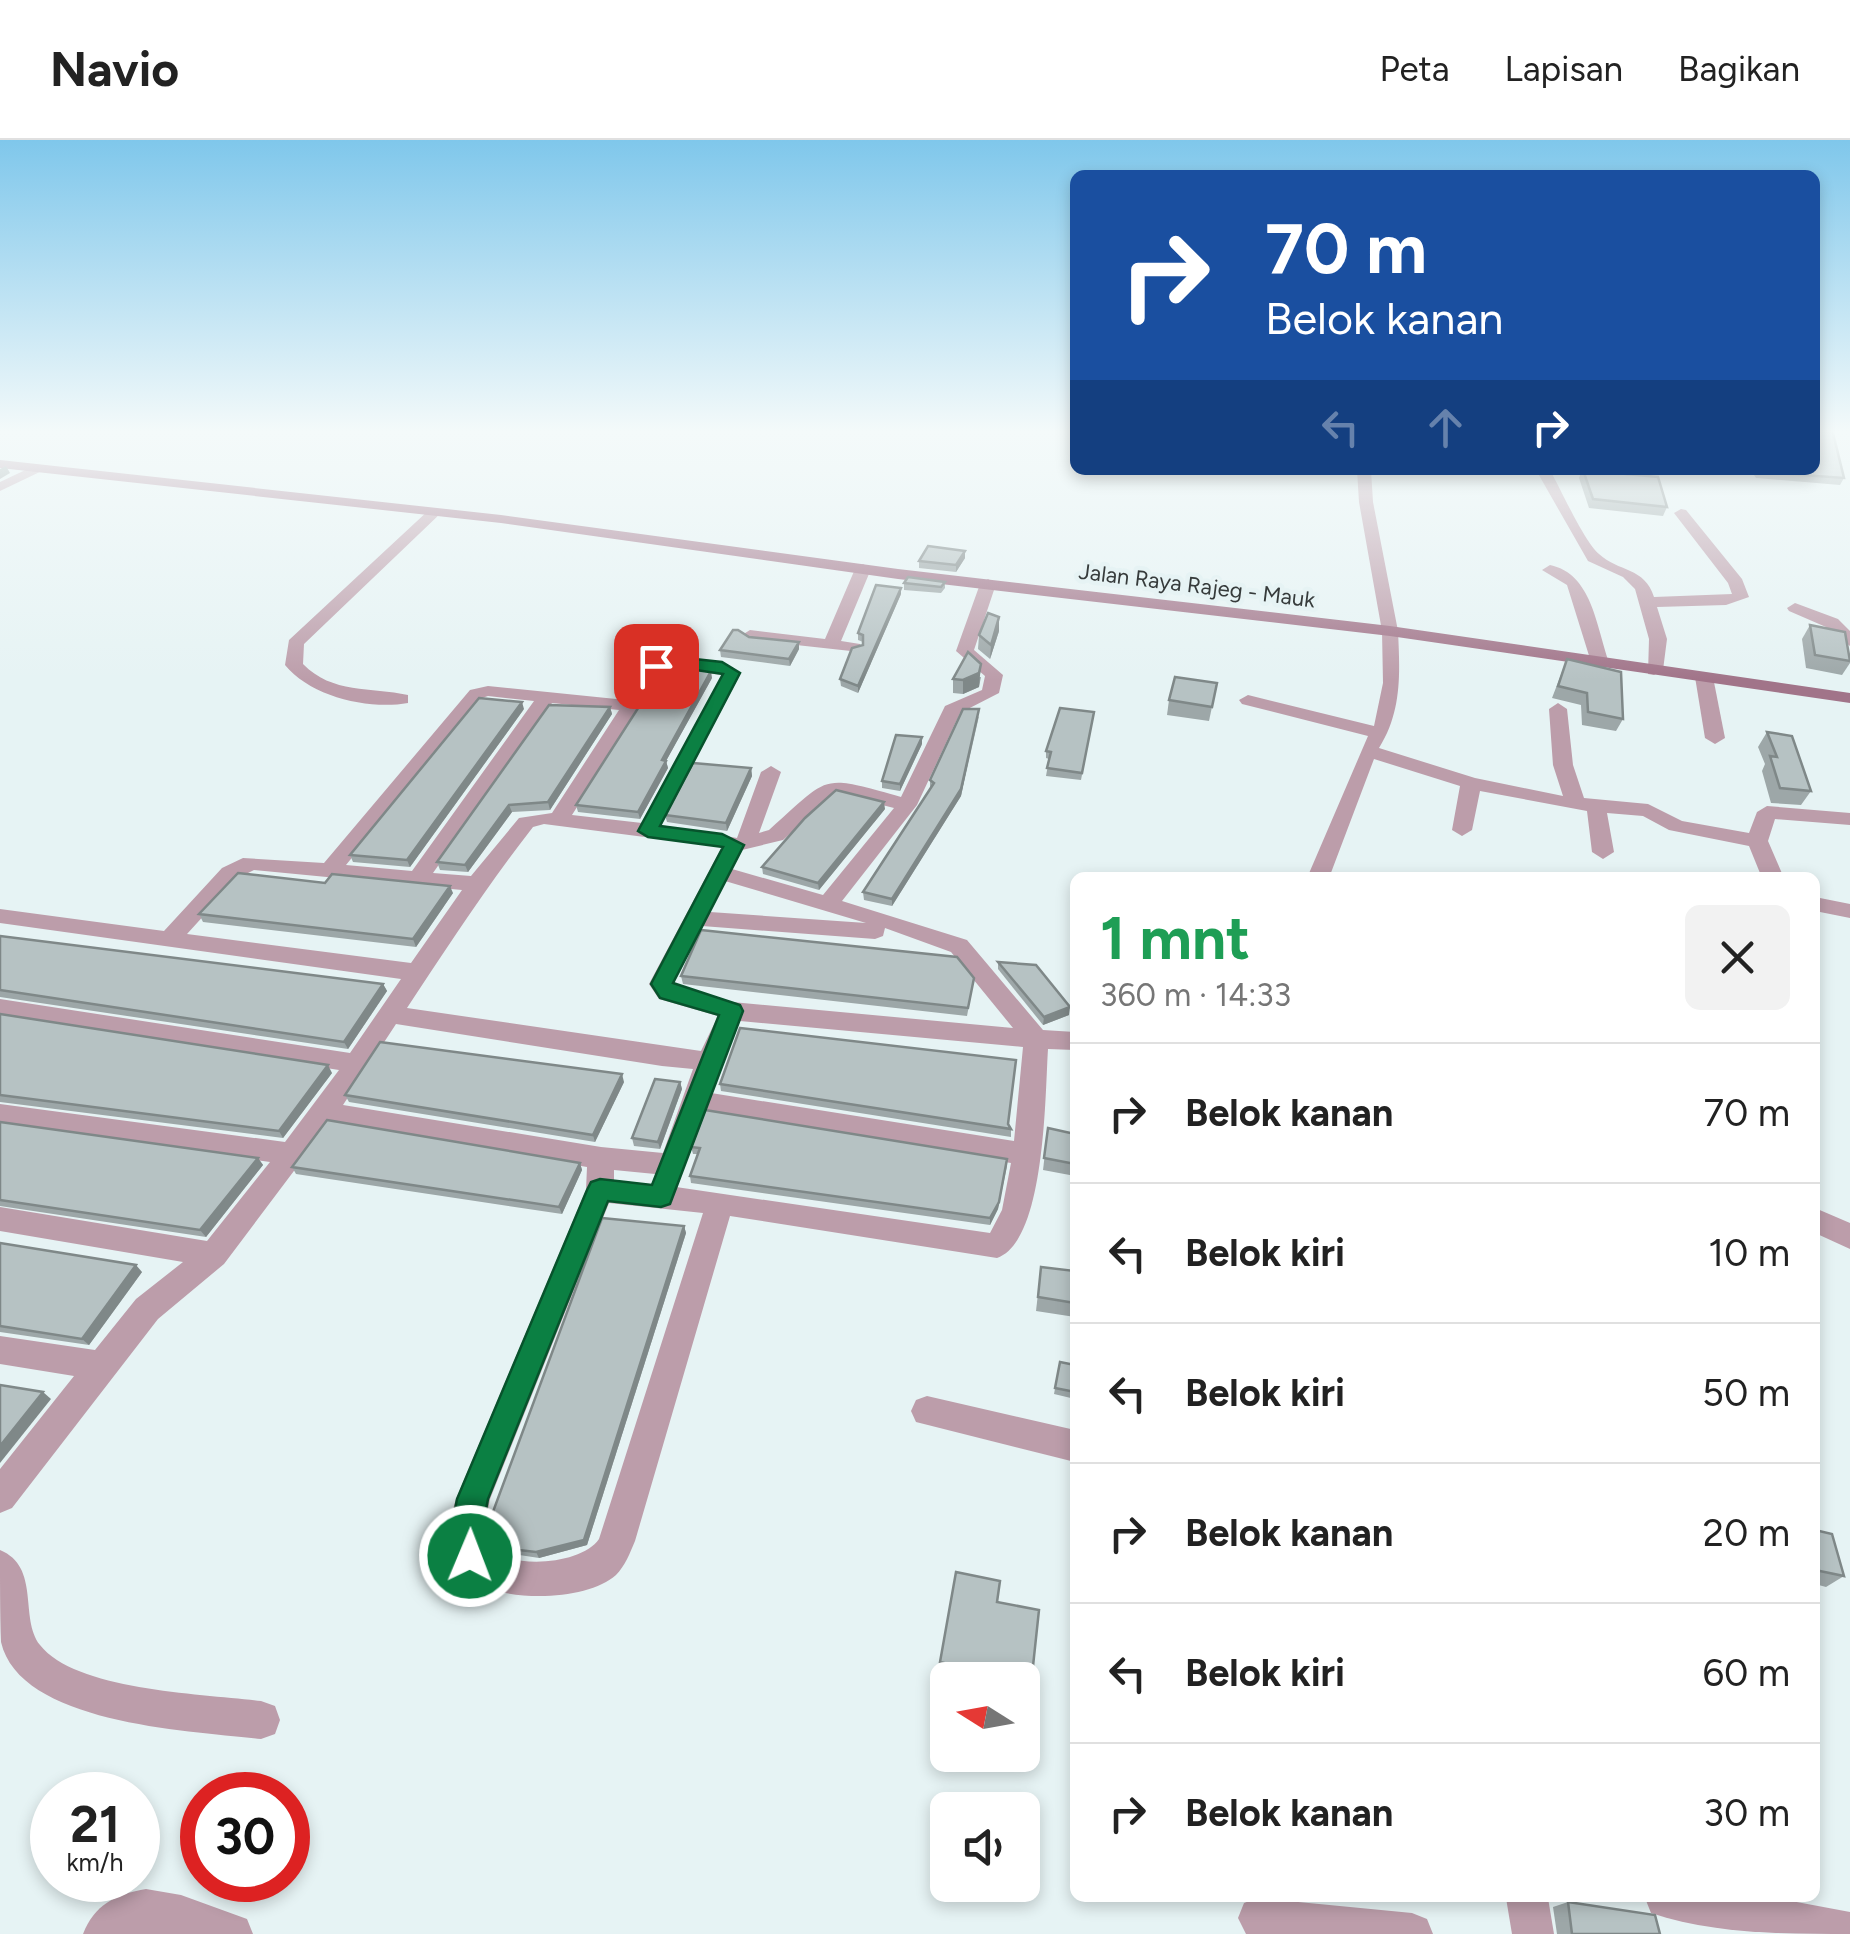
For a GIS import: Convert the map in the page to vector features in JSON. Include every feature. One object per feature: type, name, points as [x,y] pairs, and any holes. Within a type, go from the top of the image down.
[{"type":"main road","name":"Jalan Raya Rajeg - Mauk","points":[[440,513],[863,569],[1390,631],[1850,698]]},
{"type":"street","points":[[402,699],[364,696],[314,683],[294,665],[293,653],[302,634],[434,513]]},
{"type":"street","points":[[1320,872],[1374,742],[1392,683],[1390,631],[1369,513]]},
{"type":"street","points":[[1567,513],[1593,558],[1638,581],[1646,594],[1658,640],[1654,670]]},
{"type":"street","points":[[1646,602],[1726,600],[1741,596],[1736,582],[1682,513]]},
{"type":"street","points":[[831,646],[863,569]]},
{"type":"street","points":[[1550,570],[1564,574],[1574,583],[1600,662]]},
{"type":"street","points":[[826,906],[907,805],[952,710],[990,694],[994,675],[965,650],[988,584]]},
{"type":"street","points":[[1795,608],[1832,623],[1850,641]]},
{"type":"street","points":[[750,635],[854,648]]},
{"type":"street","points":[[558,820],[661,662],[722,667],[732,673],[648,831]]},
{"type":"street","points":[[1704,676],[1715,738]]},
{"type":"street","points":[[331,869],[470,699],[488,691],[630,706]]},
{"type":"street","points":[[418,878],[546,698]]},
{"type":"street","points":[[1248,700],[1374,742],[1471,783],[1586,804],[1648,810],[1689,830],[1757,841]]},
{"type":"street","points":[[1558,709],[1563,765],[1586,804],[1603,852]]},
{"type":"street","points":[[771,772],[747,836],[719,872],[668,964],[663,988],[684,999],[732,1011],[1070,1041]]},
{"type":"street","points":[[1462,830],[1471,783]]},
{"type":"street","points":[[0,1496],[147,1308],[214,1255],[324,1112],[478,884],[526,822],[558,820],[742,844],[786,829],[818,794],[830,787],[844,787],[907,805]]},
{"type":"street","points":[[1770,872],[1757,841],[1767,812],[1850,819]]},
{"type":"street","points":[[168,940],[239,868],[264,862],[478,884]]},
{"type":"street","points":[[324,1112],[601,1174],[661,1197],[998,1246],[1006,1240],[1022,1194],[1036,1038],[959,946],[719,872]]},
{"type":"street","points":[[1820,905],[1850,911]]},
{"type":"street","points":[[0,916],[421,972]]},
{"type":"street","points":[[696,918],[914,932]]},
{"type":"street","points":[[0,1008],[356,1063]]},
{"type":"street","points":[[661,1197],[732,1011]]},
{"type":"street","points":[[389,1014],[662,1058],[710,1061]]},
{"type":"street","points":[[695,1101],[1025,1154]]},
{"type":"street","points":[[0,1114],[290,1154]]},
{"type":"street","points":[[601,1174],[672,1165]]},
{"type":"street","points":[[601,1174],[466,1524],[464,1541],[470,1556],[482,1568],[504,1574],[556,1579],[582,1574],[609,1556],[623,1523],[720,1203]]},
{"type":"street","points":[[0,1219],[214,1255]]},
{"type":"street","points":[[1820,1222],[1850,1237]]},
{"type":"street","points":[[0,1350],[101,1366]]},
{"type":"street","points":[[927,1411],[1070,1445]]},
{"type":"street","points":[[0,1568],[12,1600],[20,1647],[46,1675],[78,1690],[125,1701],[261,1720]]},
{"type":"street","points":[[1528,1902],[1533,1934]]},
{"type":"street","points":[[1687,1902],[1850,1933]]},
{"type":"street","points":[[104,1934],[124,1912],[136,1909],[162,1911],[232,1934]]},
{"type":"street","points":[[1259,1916],[1412,1934]]},
{"type":"building","points":[[928,546],[965,551],[956,565],[919,561]]},
{"type":"building","points":[[908,577],[945,582],[941,587],[904,583]]},
{"type":"building","points":[[876,585],[901,588],[858,686],[840,679],[852,648],[863,645],[863,635],[858,633]]},
{"type":"building","points":[[988,613],[999,617],[991,645],[979,635]]},
{"type":"building","points":[[1810,625],[1845,632],[1850,661],[1815,655]]},
{"type":"building","points":[[733,630],[749,637],[799,642],[789,659],[720,650]]},
{"type":"building","points":[[968,652],[981,664],[979,673],[963,680],[953,679]]},
{"type":"building","points":[[1567,659],[1621,672],[1623,719],[1588,712],[1587,693],[1558,686]]},
{"type":"building","points":[[665,666],[711,671],[638,812],[576,805]]},
{"type":"building","points":[[1175,677],[1217,683],[1212,707],[1169,700]]},
{"type":"building","points":[[479,698],[522,702],[407,860],[350,855]]},
{"type":"building","points":[[549,705],[610,707],[548,802],[509,805],[465,865],[437,862]]},
{"type":"building","points":[[1060,708],[1094,712],[1082,773],[1047,768],[1051,752],[1046,751]]},
{"type":"building","points":[[963,709],[979,709],[961,789],[892,899],[863,892],[934,783],[930,780]]},
{"type":"building","points":[[1767,732],[1792,736],[1811,791],[1780,788],[1770,756],[1777,757]]},
{"type":"building","points":[[896,735],[922,737],[900,784],[882,781]]},
{"type":"building","points":[[693,763],[751,768],[726,823],[665,815]]},
{"type":"building","points":[[836,790],[884,802],[818,883],[762,867],[805,818]]},
{"type":"building","points":[[238,873],[325,883],[332,874],[450,886],[413,939],[199,914]]},
{"type":"building","points":[[701,930],[957,957],[974,978],[968,1008],[681,976]]},
{"type":"building","points":[[0,936],[383,984],[344,1042],[0,990]]},
{"type":"building","points":[[998,962],[1036,965],[1070,1007],[1044,1017]]},
{"type":"building","points":[[0,1014],[328,1065],[279,1131],[0,1095]]},
{"type":"building","points":[[740,1028],[1016,1060],[1008,1124],[1011,1129],[720,1084]]},
{"type":"building","points":[[380,1042],[622,1074],[593,1135],[345,1095]]},
{"type":"building","points":[[655,1079],[680,1082],[658,1142],[632,1138]]},
{"type":"building","points":[[705,1110],[1007,1159],[999,1202],[990,1218],[690,1176],[700,1148],[691,1147]]},
{"type":"building","points":[[327,1120],[580,1163],[559,1207],[292,1167]]},
{"type":"building","points":[[0,1122],[258,1158],[200,1230],[0,1200]]},
{"type":"building","points":[[1048,1128],[1070,1133],[1070,1163],[1044,1158]]},
{"type":"building","points":[[602,1218],[684,1226],[584,1540],[536,1552],[502,1548],[484,1536]]},
{"type":"building","points":[[0,1243],[136,1265],[82,1339],[0,1326]]},
{"type":"building","points":[[1041,1267],[1070,1270],[1070,1302],[1038,1297]]},
{"type":"building","points":[[1060,1362],[1070,1364],[1070,1391],[1055,1388]]},
{"type":"building","points":[[0,1385],[43,1392],[0,1446]]},
{"type":"building","points":[[1820,1531],[1832,1534],[1844,1576],[1820,1571]]},
{"type":"building","points":[[956,1572],[1000,1581],[997,1602],[1039,1610],[1033,1662],[940,1662]]},
{"type":"building","points":[[1568,1902],[1655,1915],[1660,1934],[1572,1934]]},
{"type":"route","points":[[470,1556],[464,1541],[473,1499],[600,1190],[661,1197],[732,1011],[684,999],[668,992],[662,984],[668,964],[734,845],[698,836],[648,831],[732,673],[722,667],[667,661],[656,666]]}]
